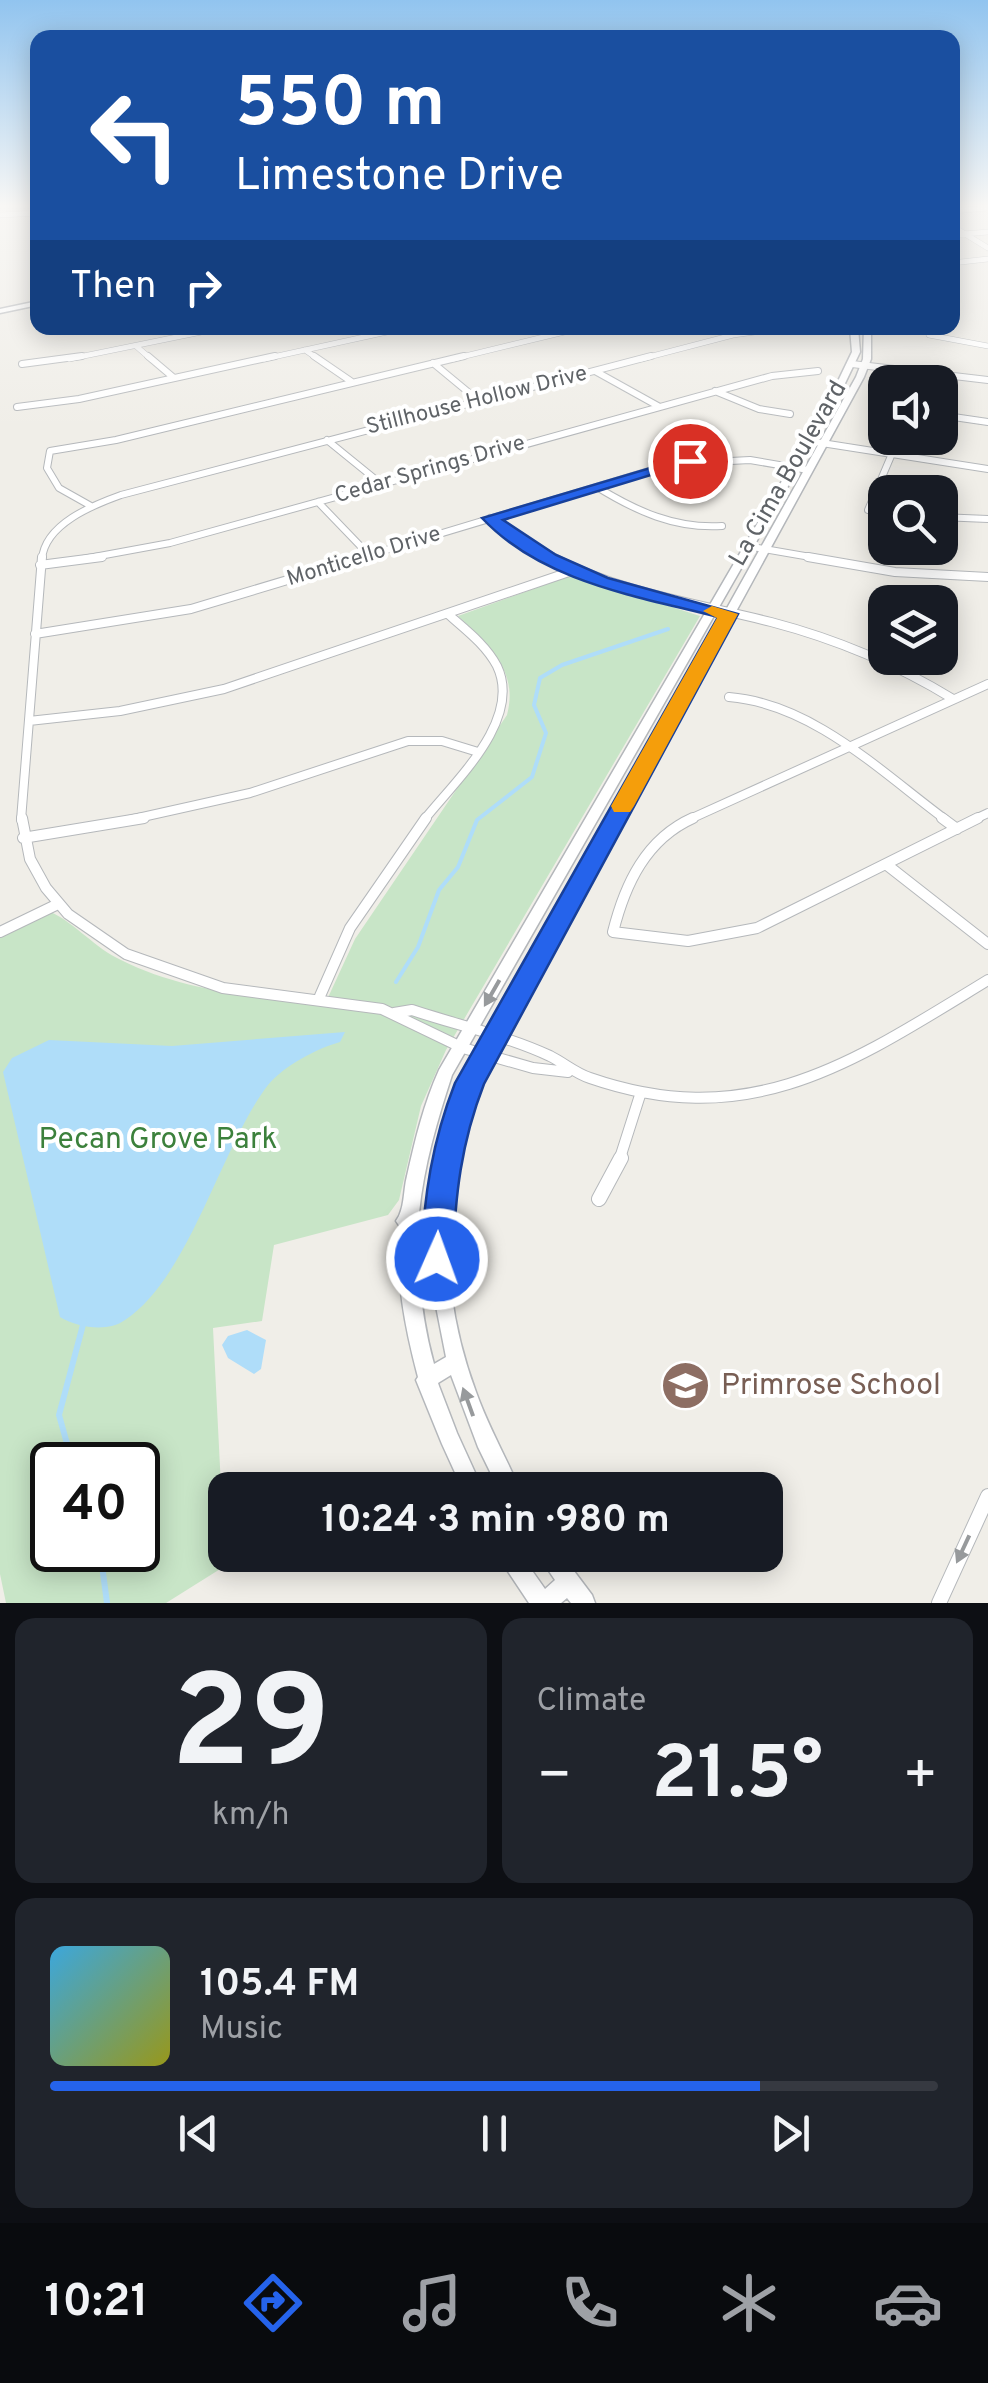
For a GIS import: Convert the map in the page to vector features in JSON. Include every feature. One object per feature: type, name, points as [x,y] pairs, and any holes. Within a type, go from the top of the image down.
[{"type":"street","points":[[0,312],[30,306]]},
{"type":"street","points":[[22,364],[182,335]]},
{"type":"street","points":[[18,407],[79,400],[373,335]]},
{"type":"street","points":[[551,335],[116,440],[50,451],[47,468],[59,488],[91,506],[53,534],[42,550],[21,796],[23,838],[58,904],[89,932],[168,972],[224,988],[320,996],[394,1012],[412,1010],[552,1057],[568,1072]]},
{"type":"street","name":"Stillhouse Hollow Drive","points":[[91,506],[135,490],[741,335]]},
{"type":"street","name":"La Cima Boulevard","points":[[465,1472],[426,1380],[412,1306],[405,1221],[428,1116],[462,1045],[747,546],[816,442],[859,364],[861,335]]},
{"type":"street","points":[[943,335],[988,346]]},
{"type":"street","points":[[136,346],[174,378]]},
{"type":"street","points":[[305,350],[352,382]]},
{"type":"street","points":[[433,363],[479,401]]},
{"type":"street","points":[[859,364],[988,380]]},
{"type":"street","points":[[595,371],[658,406]]},
{"type":"street","name":"Cedar Springs Drive","points":[[40,565],[122,554],[785,372],[818,371]]},
{"type":"street","points":[[715,391],[759,409],[790,414]]},
{"type":"street","points":[[958,418],[988,422]]},
{"type":"street","points":[[327,440],[380,484]]},
{"type":"street","points":[[816,442],[988,469]]},
{"type":"street","points":[[883,475],[891,456]]},
{"type":"street","name":"Monticello Drive","points":[[34,634],[191,609],[690,461],[750,460],[801,468]]},
{"type":"street","name":"La Cima Boulevard","points":[[500,1472],[480,1435],[456,1361],[437,1259],[440,1186],[452,1129],[494,1038],[764,550],[801,468]]},
{"type":"street","points":[[596,486],[661,518],[706,528],[722,526]]},
{"type":"street","points":[[318,502],[369,555]]},
{"type":"street","points":[[490,518],[572,571],[627,590],[849,646],[953,699]]},
{"type":"street","points":[[958,518],[988,519]]},
{"type":"street","points":[[747,546],[895,572],[988,577]]},
{"type":"street","points":[[29,721],[120,710],[224,689],[572,571]]},
{"type":"street","points":[[320,996],[330,962],[350,926],[478,752],[502,712],[503,679],[481,643],[449,615]]},
{"type":"street","points":[[988,684],[678,825],[642,858],[624,884],[613,932],[688,941],[757,928],[988,814]]},
{"type":"street","points":[[730,697],[748,695],[781,704],[957,829]]},
{"type":"street","points":[[23,838],[144,818],[250,793],[408,740],[442,741],[478,752]]},
{"type":"street","points":[[886,865],[988,944]]},
{"type":"street","points":[[0,932],[58,904]]},
{"type":"street","points":[[394,1012],[409,1025],[536,1070],[568,1072],[641,1092],[728,1102],[811,1084],[988,980]]},
{"type":"street","points":[[599,1198],[625,1150],[641,1092]]},
{"type":"street","points":[[405,1221],[438,1219]]},
{"type":"street","points":[[426,1380],[456,1361]]},
{"type":"street","points":[[938,1603],[988,1496]]},
{"type":"street","points":[[521,1572],[544,1603],[569,1582]]},
{"type":"street","points":[[562,1572],[584,1603]]},
{"type":"green space","name":"Pecan Grove Park","points":[[572,575],[700,616],[446,1050],[421,1106],[399,1200],[388,1215],[274,1245],[262,1321],[213,1328],[220,1472],[208,1472],[208,1572],[215,1572],[166,1603],[6,1603],[0,1574],[0,938],[51,912],[112,955],[171,980],[221,991],[325,1004],[355,939],[507,715],[509,685],[490,648],[458,616]]},
{"type":"water","points":[[345,1032],[340,1042],[301,1059],[268,1085],[235,1141],[186,1243],[148,1300],[125,1320],[110,1326],[83,1326],[60,1317],[3,1072],[12,1058],[49,1040],[172,1046]]},
{"type":"water","points":[[247,1330],[266,1340],[261,1369],[254,1374],[228,1358],[222,1345],[228,1336]]},
{"type":"waterway","points":[[396,982],[418,947],[439,890],[458,867],[477,820],[532,777],[546,733],[534,705],[540,678],[562,665],[668,629]]},
{"type":"waterway","points":[[67,1442],[59,1415],[84,1321]]},
{"type":"waterway","points":[[103,1572],[107,1603]]},
{"type":"slow traffic","points":[[622,806],[729,614],[712,611]]},
{"type":"place","name":"Primrose School","points":[[686,1386]]},
{"type":"route","points":[[437,1259],[440,1186],[452,1129],[470,1083],[729,614],[659,599],[572,571],[490,518],[690,461]]}]
